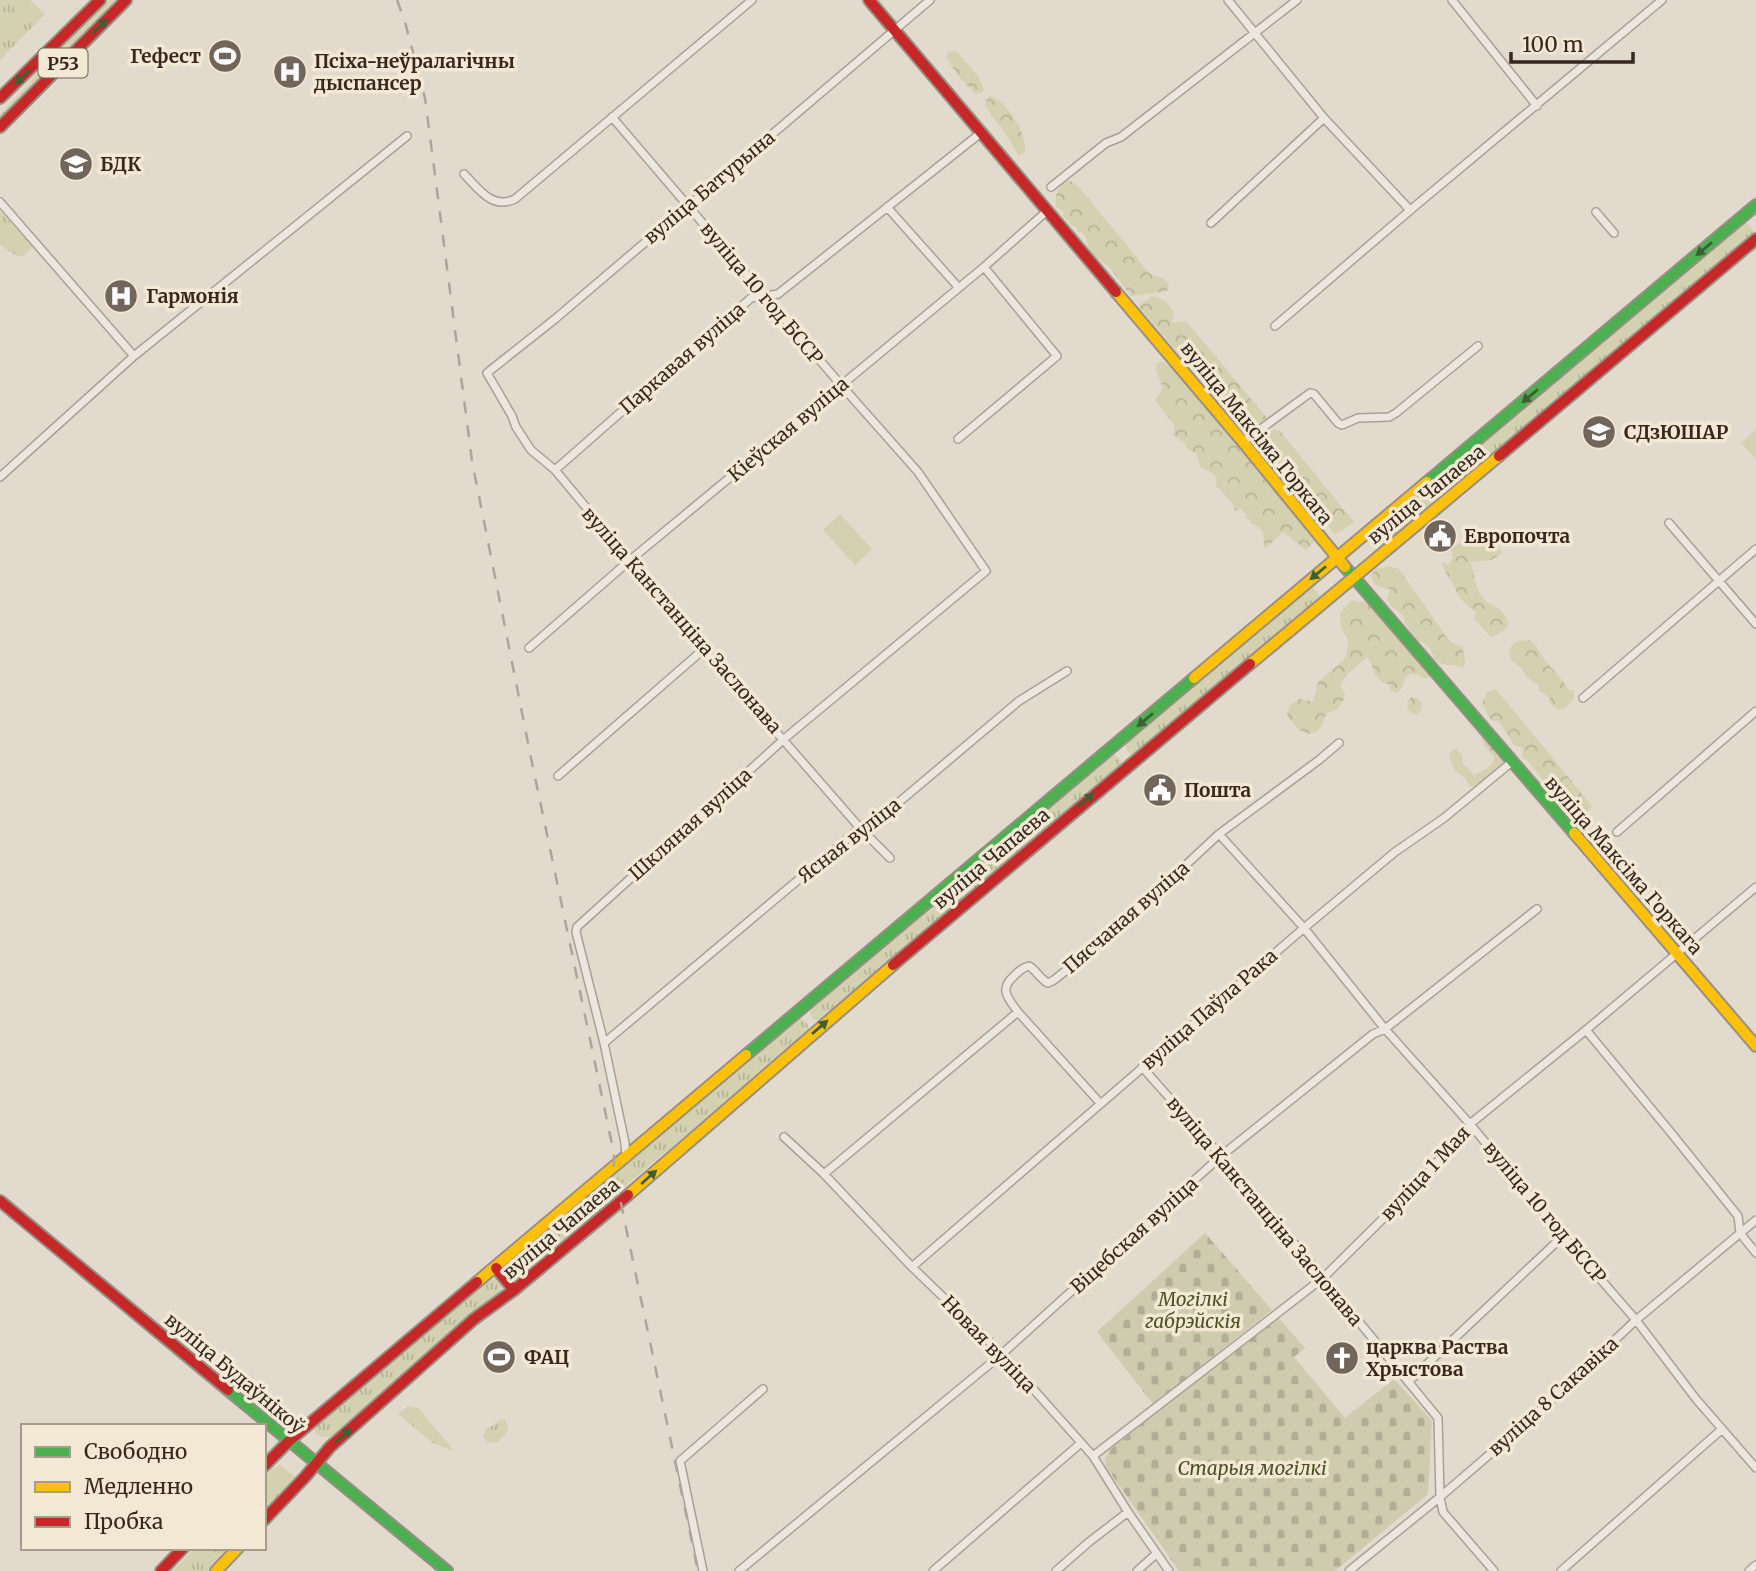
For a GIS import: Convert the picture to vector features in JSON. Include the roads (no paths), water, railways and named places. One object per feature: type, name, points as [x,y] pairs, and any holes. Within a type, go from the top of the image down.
[{"type":"main road","name":"Р53","points":[[0,98],[100,0]]},
{"type":"main road","name":"Р53","points":[[0,127],[126,0]]},
{"type":"main road","name":"вуліца Максіма Горкага","points":[[870,0],[1243,442],[1336,557],[1756,1046]]},
{"type":"main road","name":"вуліца Чапаева","points":[[266,1464],[289,1441],[1336,557],[1754,210]]},
{"type":"main road","name":"вуліца Чапаева","points":[[266,1518],[330,1447],[474,1319],[514,1290],[621,1201],[855,997],[1756,239]]},
{"type":"main road","points":[[1115,745],[1130,764]]},
{"type":"main road","name":"вуліца Будаўнікоў","points":[[0,1201],[447,1571]]},
{"type":"main road","points":[[496,1268],[514,1290]]},
{"type":"main road","points":[[161,1571],[181,1550]]},
{"type":"main road","points":[[216,1571],[236,1550]]},
{"type":"street","points":[[464,174],[491,201],[508,202],[515,199],[752,0]]},
{"type":"street","name":"вуліца Батурына","points":[[487,373],[555,319],[930,0]]},
{"type":"street","points":[[1228,0],[1324,118],[1410,210]]},
{"type":"street","points":[[1051,187],[1106,143],[1121,137],[1297,0]]},
{"type":"street","points":[[1452,0],[1537,106]]},
{"type":"street","points":[[1275,326],[1662,0]]},
{"type":"street","name":"вуліца 10 год БССР","points":[[612,117],[841,386],[918,472],[986,571]]},
{"type":"street","points":[[1211,223],[1324,118]]},
{"type":"street","name":"Паркавая вуліца","points":[[555,470],[751,298],[778,294],[982,132]]},
{"type":"street","points":[[0,477],[134,356],[407,136]]},
{"type":"street","points":[[0,202],[134,356]]},
{"type":"street","points":[[887,207],[959,288]]},
{"type":"street","name":"Кіеўская вуліца","points":[[529,648],[629,561],[984,267],[1047,211]]},
{"type":"street","points":[[1596,212],[1614,233]]},
{"type":"street","points":[[958,439],[1057,356],[984,267]]},
{"type":"street","points":[[1243,442],[1310,393],[1314,394],[1342,425],[1358,418],[1389,417],[1478,345]]},
{"type":"street","name":"вуліца Канстанціна Заслонава","points":[[487,373],[516,428],[531,450],[555,470],[704,649],[860,828],[890,858]]},
{"type":"street","points":[[1669,523],[1756,624]]},
{"type":"street","points":[[1583,698],[1756,549]]},
{"type":"street","name":"Шкляная вуліца","points":[[626,1158],[604,1043],[576,932],[577,927],[784,739],[986,571]]},
{"type":"street","points":[[558,776],[704,649]]},
{"type":"street","name":"Ясная вуліца","points":[[604,1043],[860,828],[873,824],[1019,701],[1067,671]]},
{"type":"street","points":[[1617,832],[1756,711]]},
{"type":"street","name":"Пясчаная вуліца","points":[[1018,1012],[1007,997],[1005,987],[1022,968],[1029,966],[1048,983],[1054,980],[1114,932],[1219,834],[1339,743]]},
{"type":"street","name":"вуліца Паўла Рака","points":[[912,1267],[1304,928],[1395,852],[1444,818],[1513,761]]},
{"type":"street","name":"вуліца 10 год БССР","points":[[1219,834],[1304,928],[1385,1029],[1470,1124],[1636,1320],[1721,1430],[1756,1468]]},
{"type":"street","name":"вуліца 1 Мая","points":[[1093,1455],[1323,1278],[1415,1187],[1470,1124],[1756,887]]},
{"type":"street","name":"Віцебская вуліца","points":[[739,1571],[1002,1354],[1221,1156],[1364,1041],[1385,1029],[1537,909]]},
{"type":"street","points":[[824,1174],[1018,1012],[1100,1102]]},
{"type":"street","points":[[1586,1030],[1738,1216],[1740,1234],[1756,1253]]},
{"type":"street","name":"вуліца Канстанціна Заслонава","points":[[1142,1067],[1221,1156],[1438,1418],[1440,1497],[1443,1512],[1494,1571]]},
{"type":"street","name":"Новая вуліца","points":[[785,1136],[912,1267],[1002,1354],[1093,1455],[1169,1571]]},
{"type":"street","name":"вуліца 8 Сакавіка","points":[[1349,1571],[1532,1418],[1636,1320],[1756,1220]]},
{"type":"street","points":[[1408,1382],[1563,1236]]},
{"type":"street","points":[[703,1571],[680,1461],[763,1389]]},
{"type":"street","points":[[1561,1571],[1721,1430]]},
{"type":"street","points":[[933,1571],[1081,1443]]},
{"type":"street","points":[[1056,1571],[1088,1542],[1128,1512]]},
{"type":"street","points":[[1137,1571],[1156,1554]]},
{"type":"street","points":[[1749,1571],[1756,1565]]},
{"type":"railway","points":[[397,0],[425,98],[472,461],[698,1571]]},
{"type":"place","name":"Гефест","points":[[225,56]]},
{"type":"place","name":"Псіха-неўралагічны дыспансер","points":[[290,72]]},
{"type":"place","name":"БДК","points":[[76,164]]},
{"type":"place","name":"Гармонія","points":[[121,296]]},
{"type":"place","name":"СДзЮШАР","points":[[1599,432]]},
{"type":"place","name":"Европочта","points":[[1440,536]]},
{"type":"place","name":"Пошта","points":[[1160,790]]},
{"type":"place","name":"ФАЦ","points":[[499,1357]]},
{"type":"place","name":"царква Раства Хрыстова","points":[[1342,1358]]},
{"type":"park label","name":"Могілкі габрэйскія","points":[[1193,1310]]},
{"type":"park label","name":"Старыя могілкі","points":[[1252,1468]]}]
